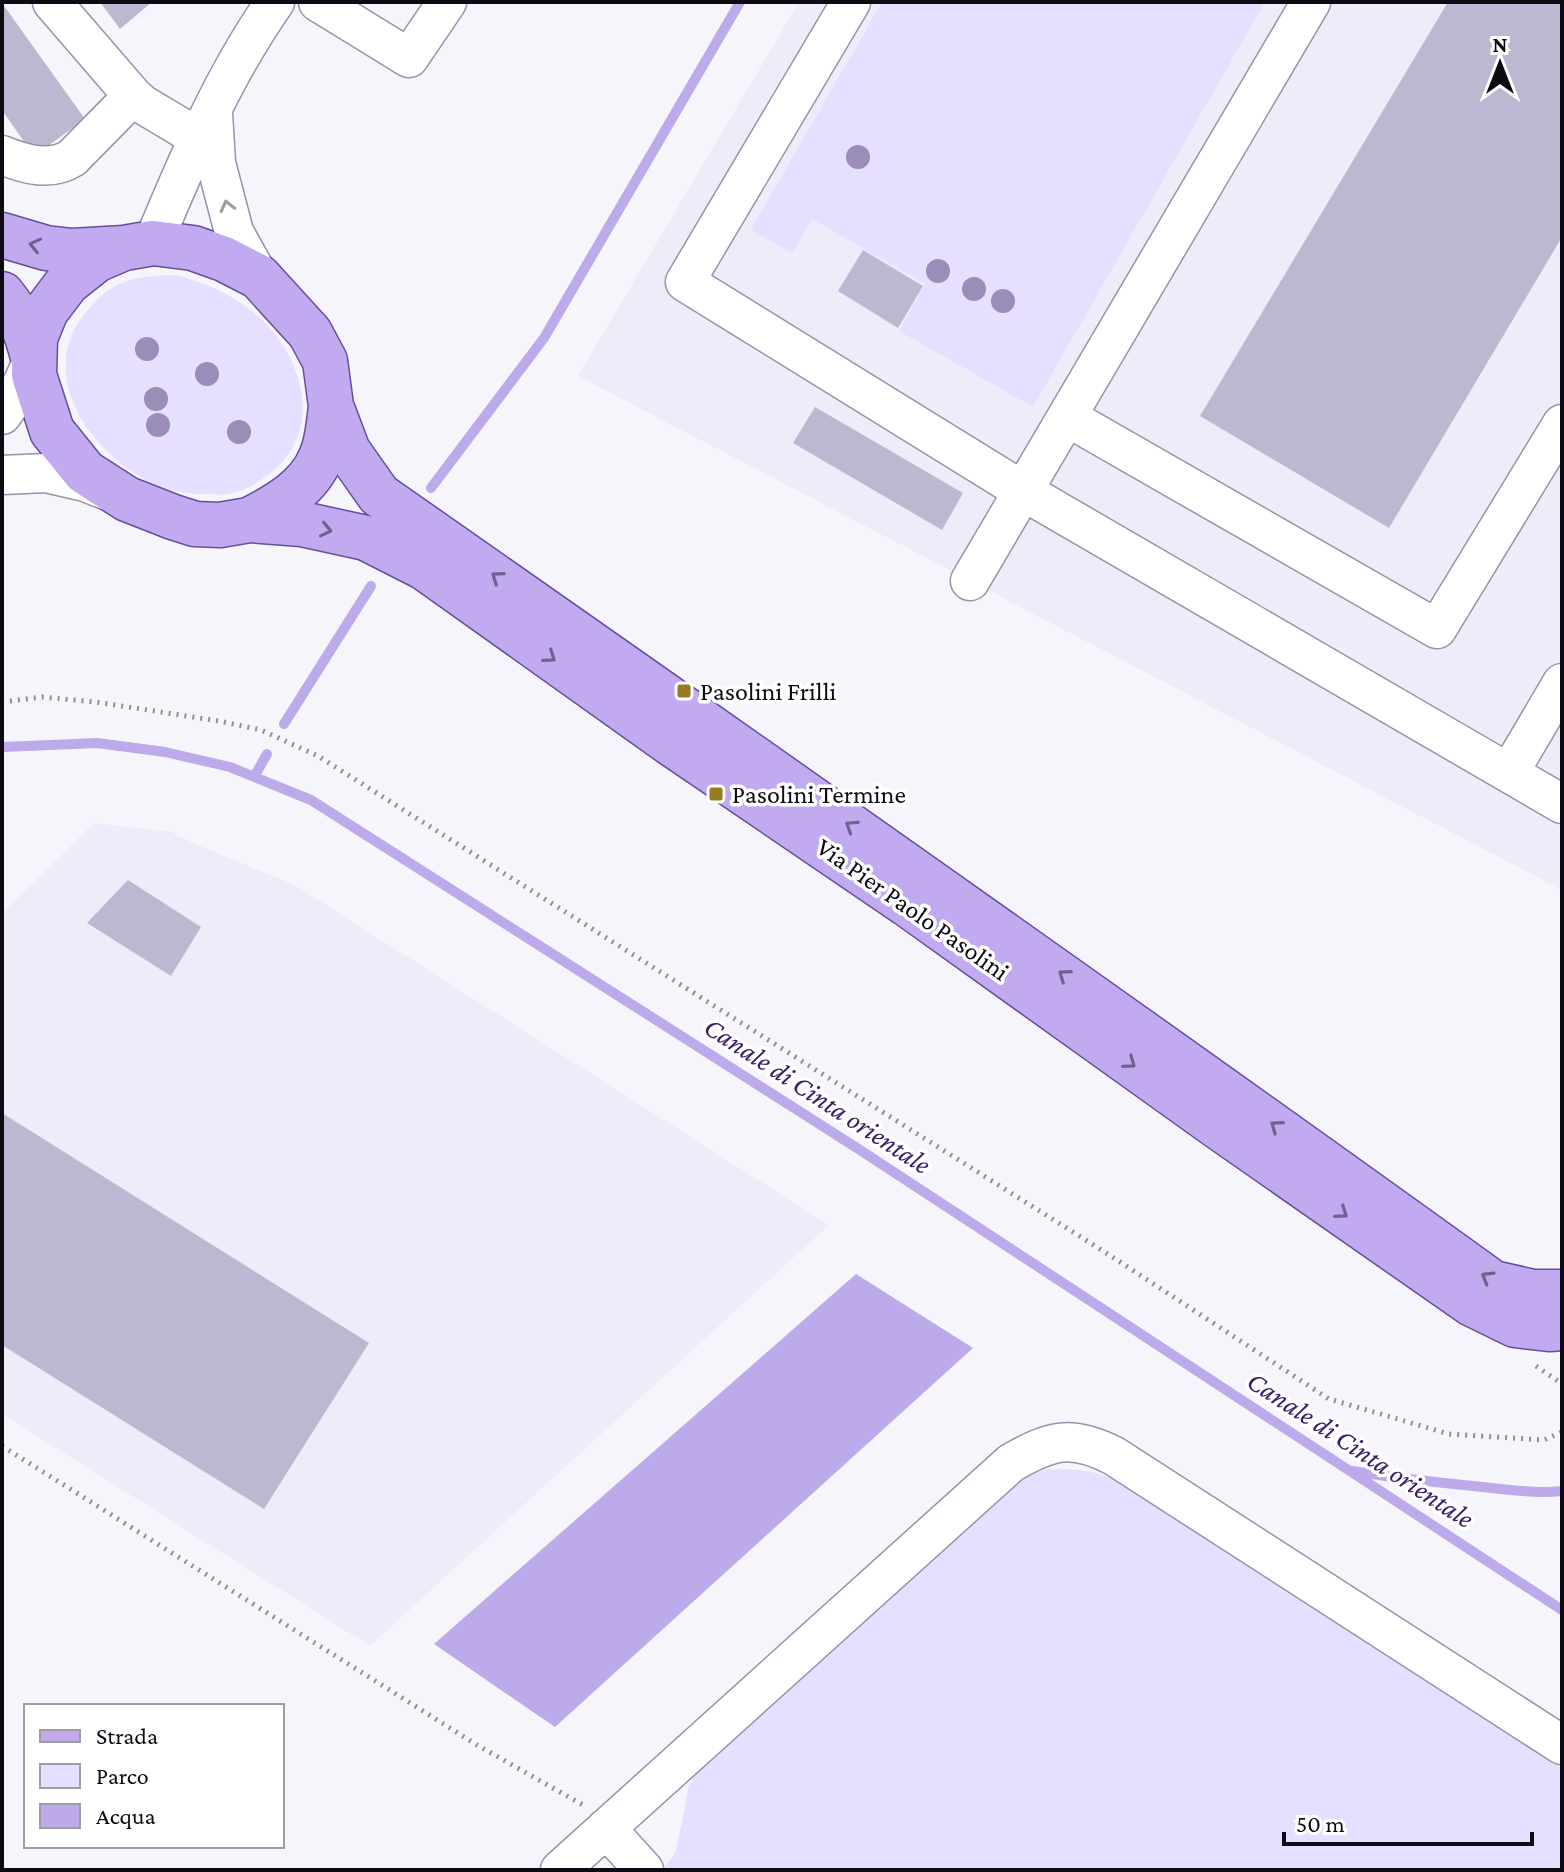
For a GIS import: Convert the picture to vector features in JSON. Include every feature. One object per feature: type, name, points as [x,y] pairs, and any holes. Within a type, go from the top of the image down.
[{"type":"main road","name":"Via Pier Paolo Pasolini","points":[[2,235],[46,248],[72,251],[139,245],[193,248],[259,277],[310,333],[325,361],[331,406],[348,451],[379,495],[955,898],[1493,1283],[1533,1292],[1562,1292]]},
{"type":"main road","name":"Via Pier Paolo Pasolini","points":[[139,245],[96,260],[67,283],[46,311],[35,338],[34,375],[52,431],[85,472],[127,499],[195,524],[220,525],[249,520],[302,524],[366,538],[425,568],[1472,1304],[1515,1325],[1562,1328]]},
{"type":"main road","name":"Via Pier Paolo Pasolini","points":[[2,294],[20,317],[33,357]]},
{"type":"main road","name":"Via Pier Paolo Pasolini","points":[[249,520],[277,506],[308,479],[320,460],[328,435],[331,406]]},
{"type":"street","points":[[52,2],[142,104],[206,122]]},
{"type":"street","points":[[139,245],[236,63],[275,2]]},
{"type":"street","points":[[318,2],[409,58],[447,2]]},
{"type":"street","points":[[851,2],[685,282],[1023,491],[1562,804]]},
{"type":"street","points":[[970,581],[1311,2]]},
{"type":"street","points":[[2,155],[32,165],[64,163],[133,96]]},
{"type":"street","points":[[206,122],[234,232],[259,277]]},
{"type":"street","points":[[2,415],[26,380],[33,357]]},
{"type":"street","points":[[1067,417],[1437,629],[1562,424]]},
{"type":"street","points":[[2,475],[46,473],[85,482],[127,499]]},
{"type":"street","points":[[1509,773],[1562,683]]},
{"type":"street","points":[[560,1870],[596,1817],[1011,1463],[1038,1447],[1061,1442],[1085,1443],[1114,1456],[1562,1745]]},
{"type":"street","points":[[596,1817],[644,1870]]},
{"type":"path","points":[[2,702],[42,697],[219,721],[261,730],[318,756],[1111,1256],[1329,1399],[1449,1434],[1544,1440],[1562,1432]]},
{"type":"path","points":[[2,1446],[596,1817]]},
{"type":"shaded area","points":[[799,2],[1562,2],[1562,890],[578,376]]},
{"type":"shaded area","points":[[94,823],[173,832],[296,886],[829,1225],[370,1646],[2,1414],[2,914]]},
{"type":"green space","points":[[882,2],[1265,2],[1033,407],[899,331],[925,284],[812,219],[792,253],[751,230]]},
{"type":"green space","points":[[177,275],[217,290],[253,312],[286,350],[296,373],[302,396],[302,420],[295,442],[282,462],[261,480],[235,492],[179,492],[133,473],[93,436],[69,390],[66,365],[70,340],[93,304],[124,282]]},
{"type":"green space","points":[[1048,1469],[1088,1471],[1126,1485],[1562,1768],[1562,1870],[662,1870],[676,1852],[689,1785],[702,1762],[1027,1476]]},
{"type":"water","points":[[856,1274],[973,1348],[555,1727],[434,1644]]},
{"type":"building","points":[[100,2],[152,2],[120,29]]},
{"type":"building","points":[[1448,2],[1562,2],[1562,237],[1389,528],[1200,416]]},
{"type":"building","points":[[2,3],[85,119],[34,156],[2,110]]},
{"type":"building","points":[[863,250],[923,286],[898,328],[838,291]]},
{"type":"building","points":[[815,407],[963,493],[942,530],[793,443]]},
{"type":"building","points":[[128,880],[201,927],[171,976],[87,923]]},
{"type":"building","points":[[2,1113],[369,1343],[264,1509],[2,1345]]},
{"type":"waterway","points":[[431,488],[544,338],[740,2]]},
{"type":"waterway","points":[[284,724],[371,586]]},
{"type":"waterway","name":"Canale di Cinta orientale","points":[[2,747],[97,743],[165,752],[230,767],[311,800],[857,1148],[1562,1610]]},
{"type":"waterway","points":[[254,777],[267,754]]},
{"type":"waterway","points":[[1353,1471],[1506,1490],[1562,1491]]},
{"type":"place","name":"Pasolini Frilli","points":[[684,691]]},
{"type":"place","name":"Pasolini Termine","points":[[716,794]]}]
